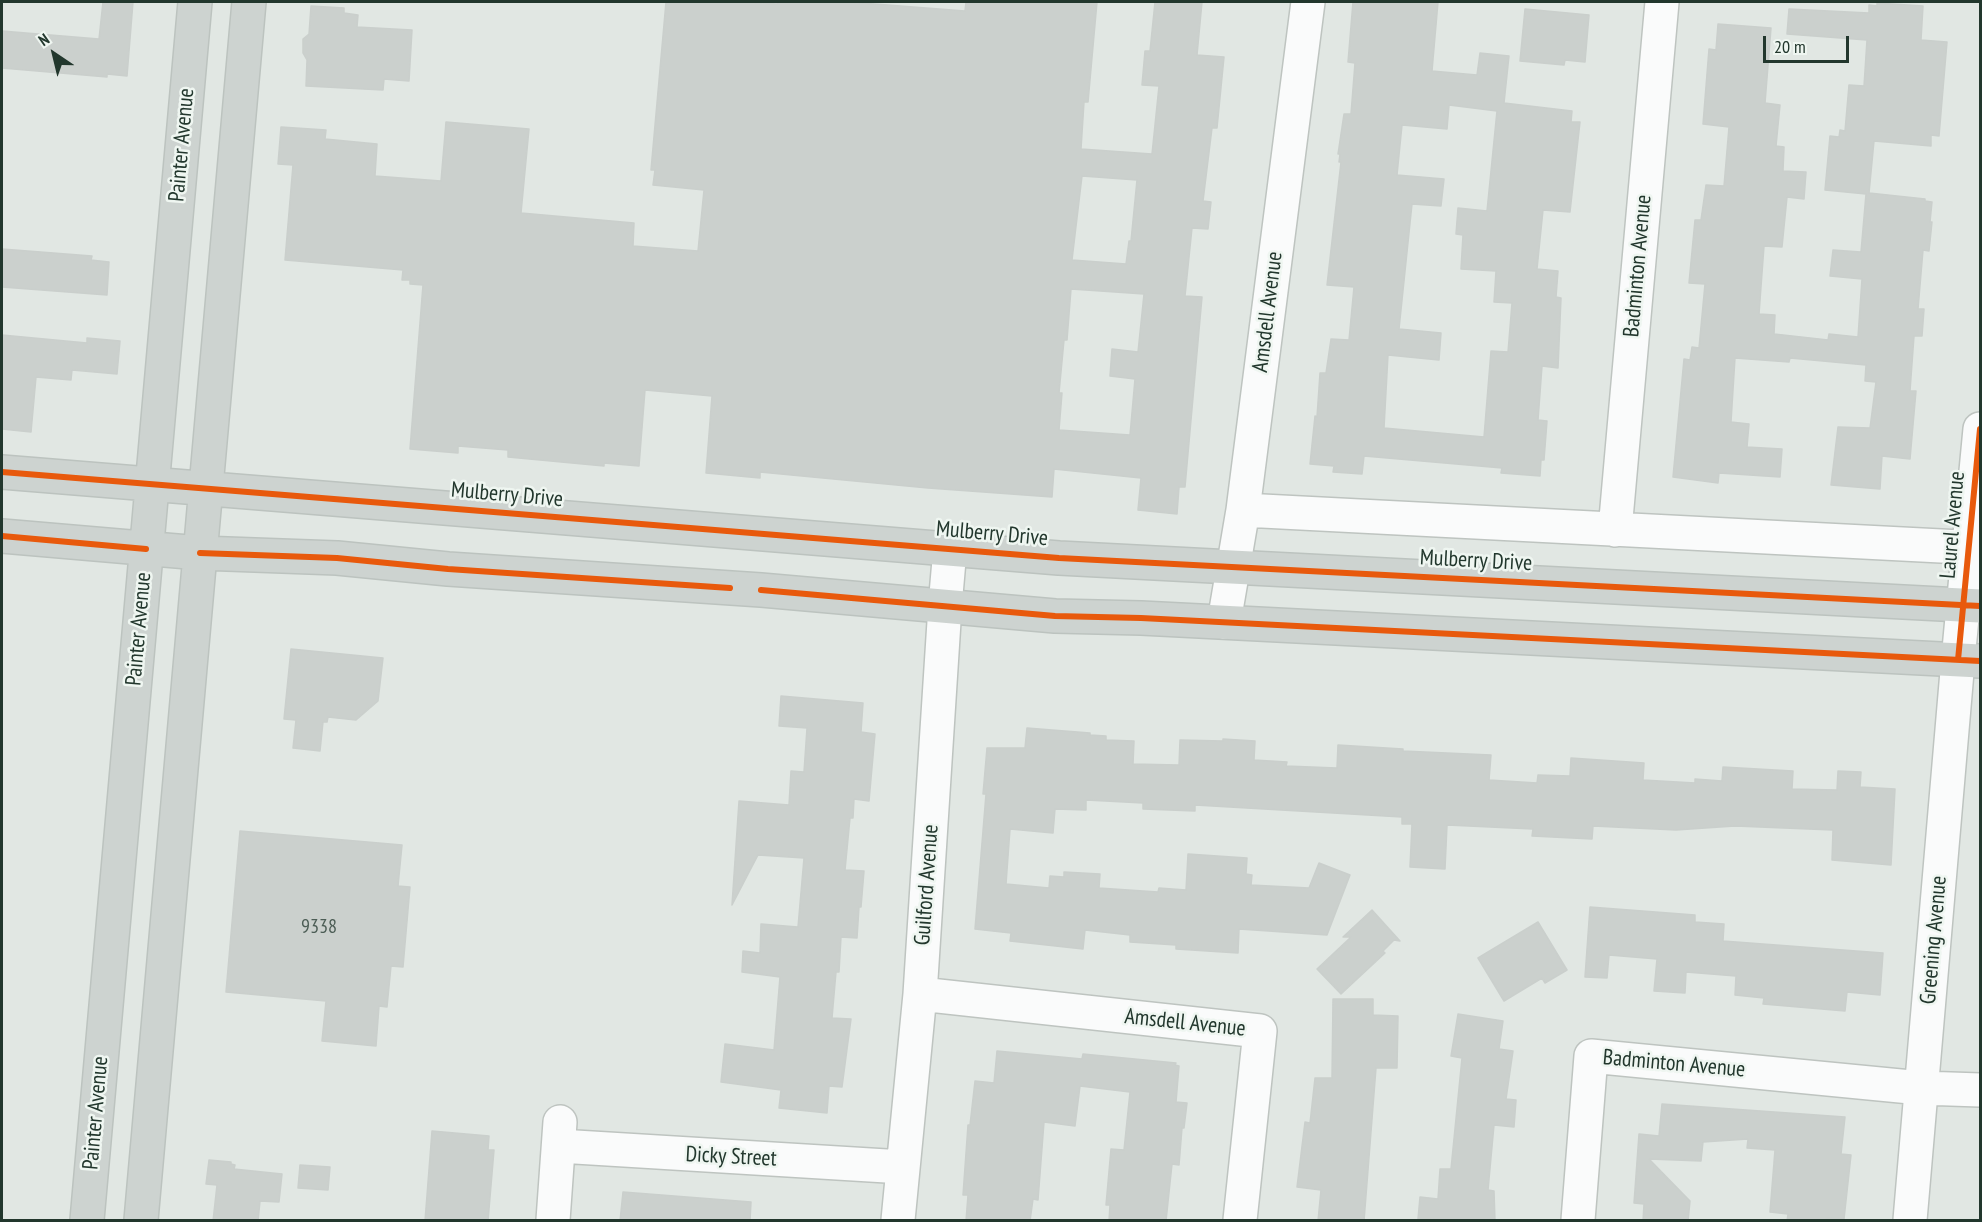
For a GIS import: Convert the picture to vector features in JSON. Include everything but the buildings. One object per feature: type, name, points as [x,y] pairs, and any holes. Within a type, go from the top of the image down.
[{"type":"main road","name":"Painter Avenue","points":[[87,1221],[195,2]]},
{"type":"main road","points":[[141,1221],[249,2]]},
{"type":"main road","name":"Mulberry Drive","points":[[2,472],[1059,558],[1972,605]]},
{"type":"main road","points":[[2,536],[200,553],[337,558],[448,569],[492,570],[761,590],[1055,616],[1224,622],[1969,660]]},
{"type":"street","name":"Amsdell Avenue","points":[[1224,622],[1243,510],[1308,2]]},
{"type":"street","name":"Badminton Avenue","points":[[1615,530],[1662,2]]},
{"type":"street","name":"Laurel Avenue","points":[[1969,660],[1980,429]]},
{"type":"street","points":[[1243,510],[1975,548]]},
{"type":"street","name":"Guilford Avenue","points":[[898,1221],[920,994],[950,549]]},
{"type":"street","name":"Greening Avenue","points":[[1910,1221],[1921,1088],[1969,660]]},
{"type":"street","name":"Amsdell Avenue","points":[[920,994],[1260,1031],[1240,1221]]},
{"type":"street","name":"Badminton Avenue","points":[[1578,1221],[1591,1056],[1921,1088]]},
{"type":"street","points":[[1921,1088],[1980,1090]]},
{"type":"street","name":"Dicky Street","points":[[553,1221],[560,1134],[903,1167]]},
{"type":"cycle path","points":[[1958,660],[1980,429]]},
{"type":"cycle path","points":[[2,472],[1059,558],[1980,606]]},
{"type":"cycle path","points":[[2,536],[146,549]]},
{"type":"cycle path","points":[[200,553],[337,558],[448,569],[730,588]]},
{"type":"cycle path","points":[[761,590],[1055,616],[1141,618],[1980,661]]}]
